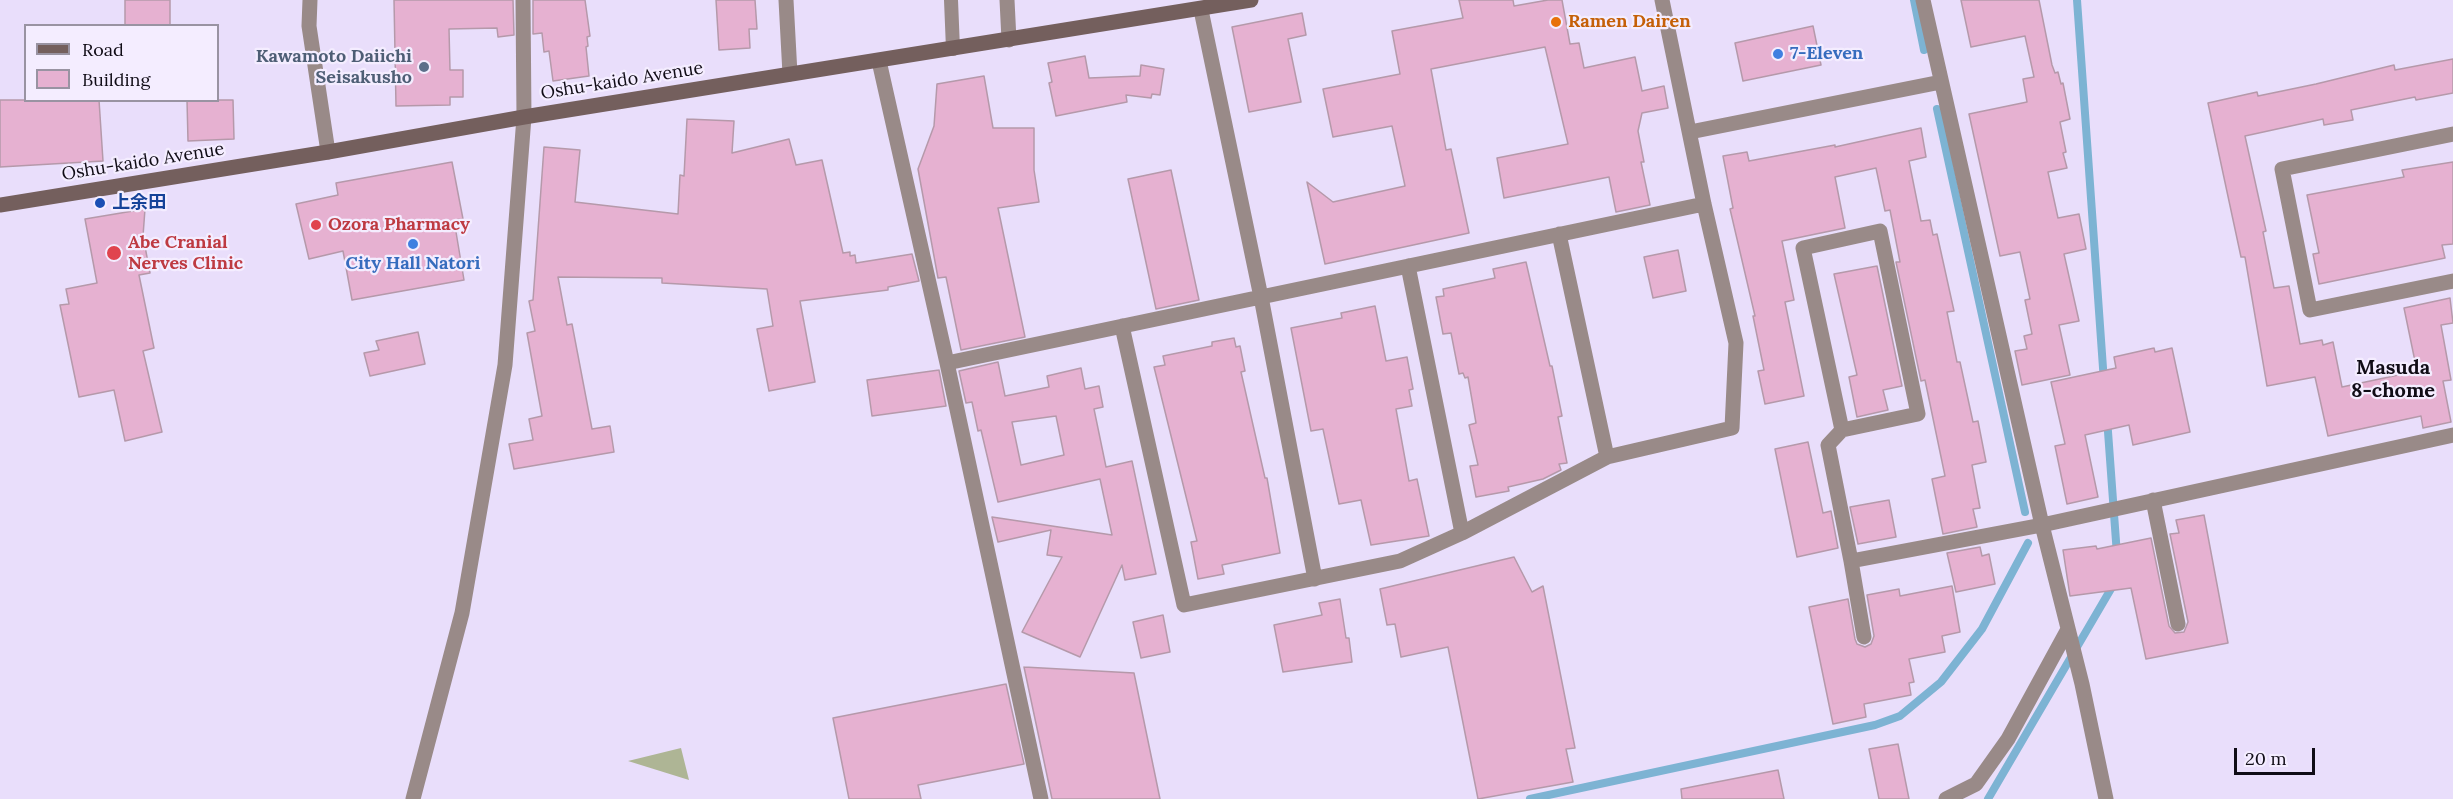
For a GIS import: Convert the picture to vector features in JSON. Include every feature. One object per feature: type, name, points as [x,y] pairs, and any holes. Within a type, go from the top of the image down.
[{"type":"main road","name":"Oshu-kaido Avenue","points":[[0,205],[328,152],[524,117],[1201,10],[1246,0]]},
{"type":"street","points":[[310,0],[309,26],[328,152]]},
{"type":"street","points":[[413,799],[462,613],[505,365],[524,117],[523,0]]},
{"type":"street","points":[[786,0],[790,74]]},
{"type":"street","points":[[1007,0],[1009,40]]},
{"type":"street","points":[[1122,326],[1184,605],[1400,561],[1462,533],[1607,457],[1732,428],[1736,343],[1704,204],[1662,0]]},
{"type":"street","points":[[1923,0],[2042,525],[2077,664],[2106,799]]},
{"type":"street","points":[[1201,10],[1261,297],[1316,579]]},
{"type":"street","points":[[879,62],[1041,799]]},
{"type":"street","points":[[1690,132],[1941,82]]},
{"type":"street","points":[[2453,134],[2282,169],[2310,310],[2453,282]]},
{"type":"street","points":[[947,363],[1704,204]]},
{"type":"street","points":[[1842,430],[1803,248],[1880,231],[1918,414],[1842,430],[1828,445],[1864,637]]},
{"type":"street","points":[[1559,234],[1607,457]]},
{"type":"street","points":[[1408,266],[1462,533]]},
{"type":"street","points":[[1851,561],[2042,525],[2453,435]]},
{"type":"street","points":[[2153,500],[2178,624]]},
{"type":"street","points":[[1946,799],[1976,784],[2008,739],[2067,631]]},
{"type":"lane","points":[[951,0],[954,49]]},
{"type":"green space","points":[[681,748],[689,780],[628,761]]},
{"type":"building","points":[[125,0],[170,0],[170,24],[125,24]]},
{"type":"building","points":[[394,0],[513,0],[514,35],[498,37],[497,28],[449,29],[450,70],[463,70],[463,97],[450,97],[450,105],[396,106]]},
{"type":"building","points":[[533,0],[585,0],[590,36],[587,37],[588,46],[586,47],[589,76],[553,81],[549,51],[544,52],[542,33],[533,34]]},
{"type":"building","points":[[716,0],[755,0],[757,29],[749,29],[750,48],[719,50]]},
{"type":"building","points":[[1459,0],[1513,0],[1514,6],[1562,0],[1570,44],[1579,43],[1584,68],[1635,57],[1642,91],[1664,86],[1668,108],[1642,113],[1638,131],[1644,162],[1641,162],[1650,205],[1616,212],[1609,177],[1504,198],[1497,158],[1568,144],[1545,47],[1431,69],[1446,150],[1451,149],[1469,233],[1325,264],[1307,182],[1333,202],[1405,186],[1392,126],[1333,137],[1323,89],[1400,74],[1392,31],[1463,18]]},
{"type":"building","points":[[1961,0],[2039,0],[2052,65],[2055,73],[2058,72],[2061,84],[2063,83],[2070,119],[2060,122],[2067,168],[2048,172],[2058,218],[2079,214],[2086,249],[2064,254],[2079,321],[2059,325],[2070,375],[2022,385],[2015,351],[2027,349],[2024,336],[2032,334],[2025,300],[2030,299],[2020,252],[2000,256],[1969,114],[2027,102],[2023,79],[2034,77],[2025,36],[1971,47]]},
{"type":"building","points":[[1302,13],[1306,35],[1288,39],[1301,102],[1249,112],[1232,27]]},
{"type":"building","name":"7-Eleven","points":[[1813,26],[1821,65],[1743,81],[1735,43]]},
{"type":"building","points":[[1085,56],[1089,78],[1140,76],[1141,65],[1164,69],[1160,95],[1152,94],[1151,98],[1126,95],[1127,102],[1056,116],[1049,83],[1052,82],[1048,63]]},
{"type":"building","points":[[2453,59],[2453,93],[2416,100],[2415,97],[2351,110],[2353,120],[2324,125],[2323,119],[2245,136],[2266,231],[2263,232],[2274,288],[2289,286],[2300,344],[2322,340],[2323,345],[2333,342],[2342,387],[2417,371],[2404,308],[2450,298],[2453,323],[2441,325],[2451,380],[2443,381],[2451,422],[2423,428],[2421,416],[2328,436],[2315,377],[2267,386],[2245,257],[2241,257],[2208,103],[2257,92],[2258,96],[2394,65],[2395,70]]},
{"type":"building","points":[[984,76],[993,128],[1034,128],[1034,170],[1039,202],[998,208],[1025,337],[961,350],[946,277],[938,278],[918,169],[934,126],[937,84]]},
{"type":"building","points":[[0,100],[99,102],[103,161],[0,167]]},
{"type":"building","points":[[233,100],[234,139],[188,141],[187,102]]},
{"type":"building","points":[[687,119],[734,121],[732,153],[789,139],[796,165],[822,160],[843,253],[850,252],[850,256],[855,255],[856,263],[912,254],[919,281],[888,287],[888,290],[800,301],[815,382],[769,391],[757,329],[773,326],[767,289],[662,283],[662,278],[558,277],[567,325],[572,324],[592,429],[610,426],[614,452],[514,469],[509,444],[533,440],[529,419],[542,416],[527,333],[535,331],[529,301],[533,300],[544,147],[580,150],[575,202],[678,214],[680,175],[684,176]]},
{"type":"building","points":[[1921,128],[1926,157],[1909,161],[1921,221],[1930,220],[1933,235],[1937,234],[1954,311],[1947,312],[1957,362],[1960,362],[1973,422],[1978,421],[1986,462],[1972,465],[1980,508],[1973,509],[1977,527],[1943,534],[1932,479],[1945,476],[1925,380],[1921,381],[1896,262],[1900,262],[1890,210],[1885,211],[1876,168],[1835,177],[1845,228],[1782,241],[1794,300],[1785,302],[1804,396],[1765,404],[1758,371],[1764,370],[1753,316],[1755,316],[1730,209],[1733,208],[1723,156],[1747,152],[1749,161],[1835,145],[1835,147]]},
{"type":"building","points":[[452,162],[463,219],[454,220],[464,280],[352,300],[343,251],[309,259],[296,204],[338,195],[336,183]]},
{"type":"building","points":[[2453,162],[2453,244],[2442,245],[2445,258],[2319,284],[2313,254],[2319,253],[2307,195],[2404,177],[2402,170]]},
{"type":"building","points":[[1171,170],[1199,300],[1156,309],[1128,179]]},
{"type":"building","points":[[145,209],[143,236],[150,273],[139,275],[154,348],[143,351],[162,432],[125,441],[114,390],[79,397],[60,305],[69,304],[66,289],[97,283],[85,219]]},
{"type":"building","points":[[1678,250],[1686,291],[1653,298],[1644,257]]},
{"type":"building","points":[[1526,262],[1550,366],[1552,366],[1562,416],[1558,417],[1567,463],[1559,464],[1561,470],[1543,479],[1508,487],[1509,491],[1476,497],[1470,466],[1478,465],[1469,425],[1476,423],[1468,377],[1465,378],[1463,373],[1459,374],[1451,333],[1443,334],[1436,297],[1444,296],[1443,289],[1495,278],[1493,269]]},
{"type":"building","points":[[1877,266],[1902,386],[1883,390],[1888,410],[1857,417],[1849,377],[1857,375],[1834,274]]},
{"type":"building","points":[[1375,306],[1386,361],[1407,357],[1413,389],[1409,390],[1412,406],[1396,409],[1409,481],[1417,479],[1429,536],[1371,545],[1361,500],[1339,504],[1323,429],[1311,431],[1291,328],[1342,318],[1341,313]]},
{"type":"building","points":[[418,332],[425,364],[370,376],[364,353],[379,350],[376,341]]},
{"type":"building","points":[[1234,338],[1236,347],[1240,346],[1245,371],[1241,372],[1265,478],[1267,478],[1280,553],[1222,565],[1224,574],[1198,579],[1191,542],[1197,541],[1154,367],[1165,365],[1163,356],[1212,346],[1212,342]]},
{"type":"building","points":[[2154,348],[2155,352],[2172,348],[2190,432],[2133,445],[2129,425],[2085,435],[2098,497],[2067,504],[2055,446],[2065,444],[2051,382],[2116,368],[2114,357]]},
{"type":"building","points":[[998,362],[1005,396],[1049,387],[1047,376],[1081,368],[1085,389],[1099,386],[1103,407],[1094,409],[1106,467],[1132,461],[1156,574],[1125,580],[1122,565],[1080,657],[1022,632],[1062,557],[1047,555],[1051,530],[998,542],[992,517],[1112,535],[1100,479],[998,502],[981,430],[978,431],[972,402],[966,403],[959,371]],"holes":[[[1056,416],[1064,455],[1021,465],[1012,422]]]},
{"type":"building","points":[[939,370],[946,406],[872,416],[867,380]]},
{"type":"building","points":[[1808,442],[1823,513],[1831,511],[1838,548],[1797,557],[1775,449]]},
{"type":"building","points":[[1889,500],[1896,537],[1858,544],[1850,507]]},
{"type":"building","points":[[2204,515],[2228,643],[2146,659],[2131,588],[2070,596],[2063,550],[2096,546],[2097,549],[2151,538],[2169,626],[2175,633],[2184,632],[2188,622],[2170,534],[2179,533],[2176,520]]},
{"type":"building","points":[[1980,547],[1982,556],[1989,554],[1995,584],[1956,592],[1947,553]]},
{"type":"building","points":[[1514,557],[1532,592],[1543,586],[1575,748],[1566,749],[1573,782],[1478,799],[1448,647],[1401,657],[1395,624],[1387,625],[1380,589]]},
{"type":"building","points":[[1952,586],[1960,632],[1942,636],[1945,652],[1909,659],[1914,682],[1909,683],[1911,695],[1864,704],[1866,717],[1833,724],[1809,607],[1848,599],[1855,639],[1857,644],[1865,647],[1871,644],[1874,636],[1867,595],[1899,589],[1900,596]]},
{"type":"building","points":[[1340,599],[1352,662],[1283,672],[1274,625],[1322,615],[1319,603]]},
{"type":"building","points":[[1163,615],[1170,652],[1141,658],[1133,622]]},
{"type":"building","points":[[1024,667],[1134,673],[1160,799],[1052,799]]},
{"type":"building","points":[[1006,684],[1024,764],[918,785],[921,799],[849,799],[833,718]]},
{"type":"building","points":[[1898,744],[1909,799],[1879,799],[1869,749]]},
{"type":"building","points":[[1778,770],[1784,799],[1682,799],[1681,789]]},
{"type":"waterway","points":[[1914,0],[1924,50]]},
{"type":"waterway","points":[[2077,0],[2104,382]]},
{"type":"waterway","points":[[1937,109],[2025,512]]},
{"type":"waterway","points":[[2107,418],[2117,555]]},
{"type":"waterway","points":[[1530,799],[1875,725],[1900,716],[1941,682],[1982,629],[2028,543]]},
{"type":"waterway","points":[[1988,799],[2115,582]]},
{"type":"place","name":"Ramen Dairen","points":[[1556,22]]},
{"type":"place","name":"7-Eleven","points":[[1778,54]]},
{"type":"place","name":"Kawamoto Daiichi Seisakusho","points":[[424,67]]},
{"type":"place","name":"上余田","points":[[100,203]]},
{"type":"place","name":"Ozora Pharmacy","points":[[316,225]]},
{"type":"place","name":"City Hall Natori","points":[[413,244]]},
{"type":"place","name":"Abe Cranial Nerves Clinic","points":[[114,253]]},
{"type":"district","name":"Masuda 8-chome","points":[[2393,380]]}]
